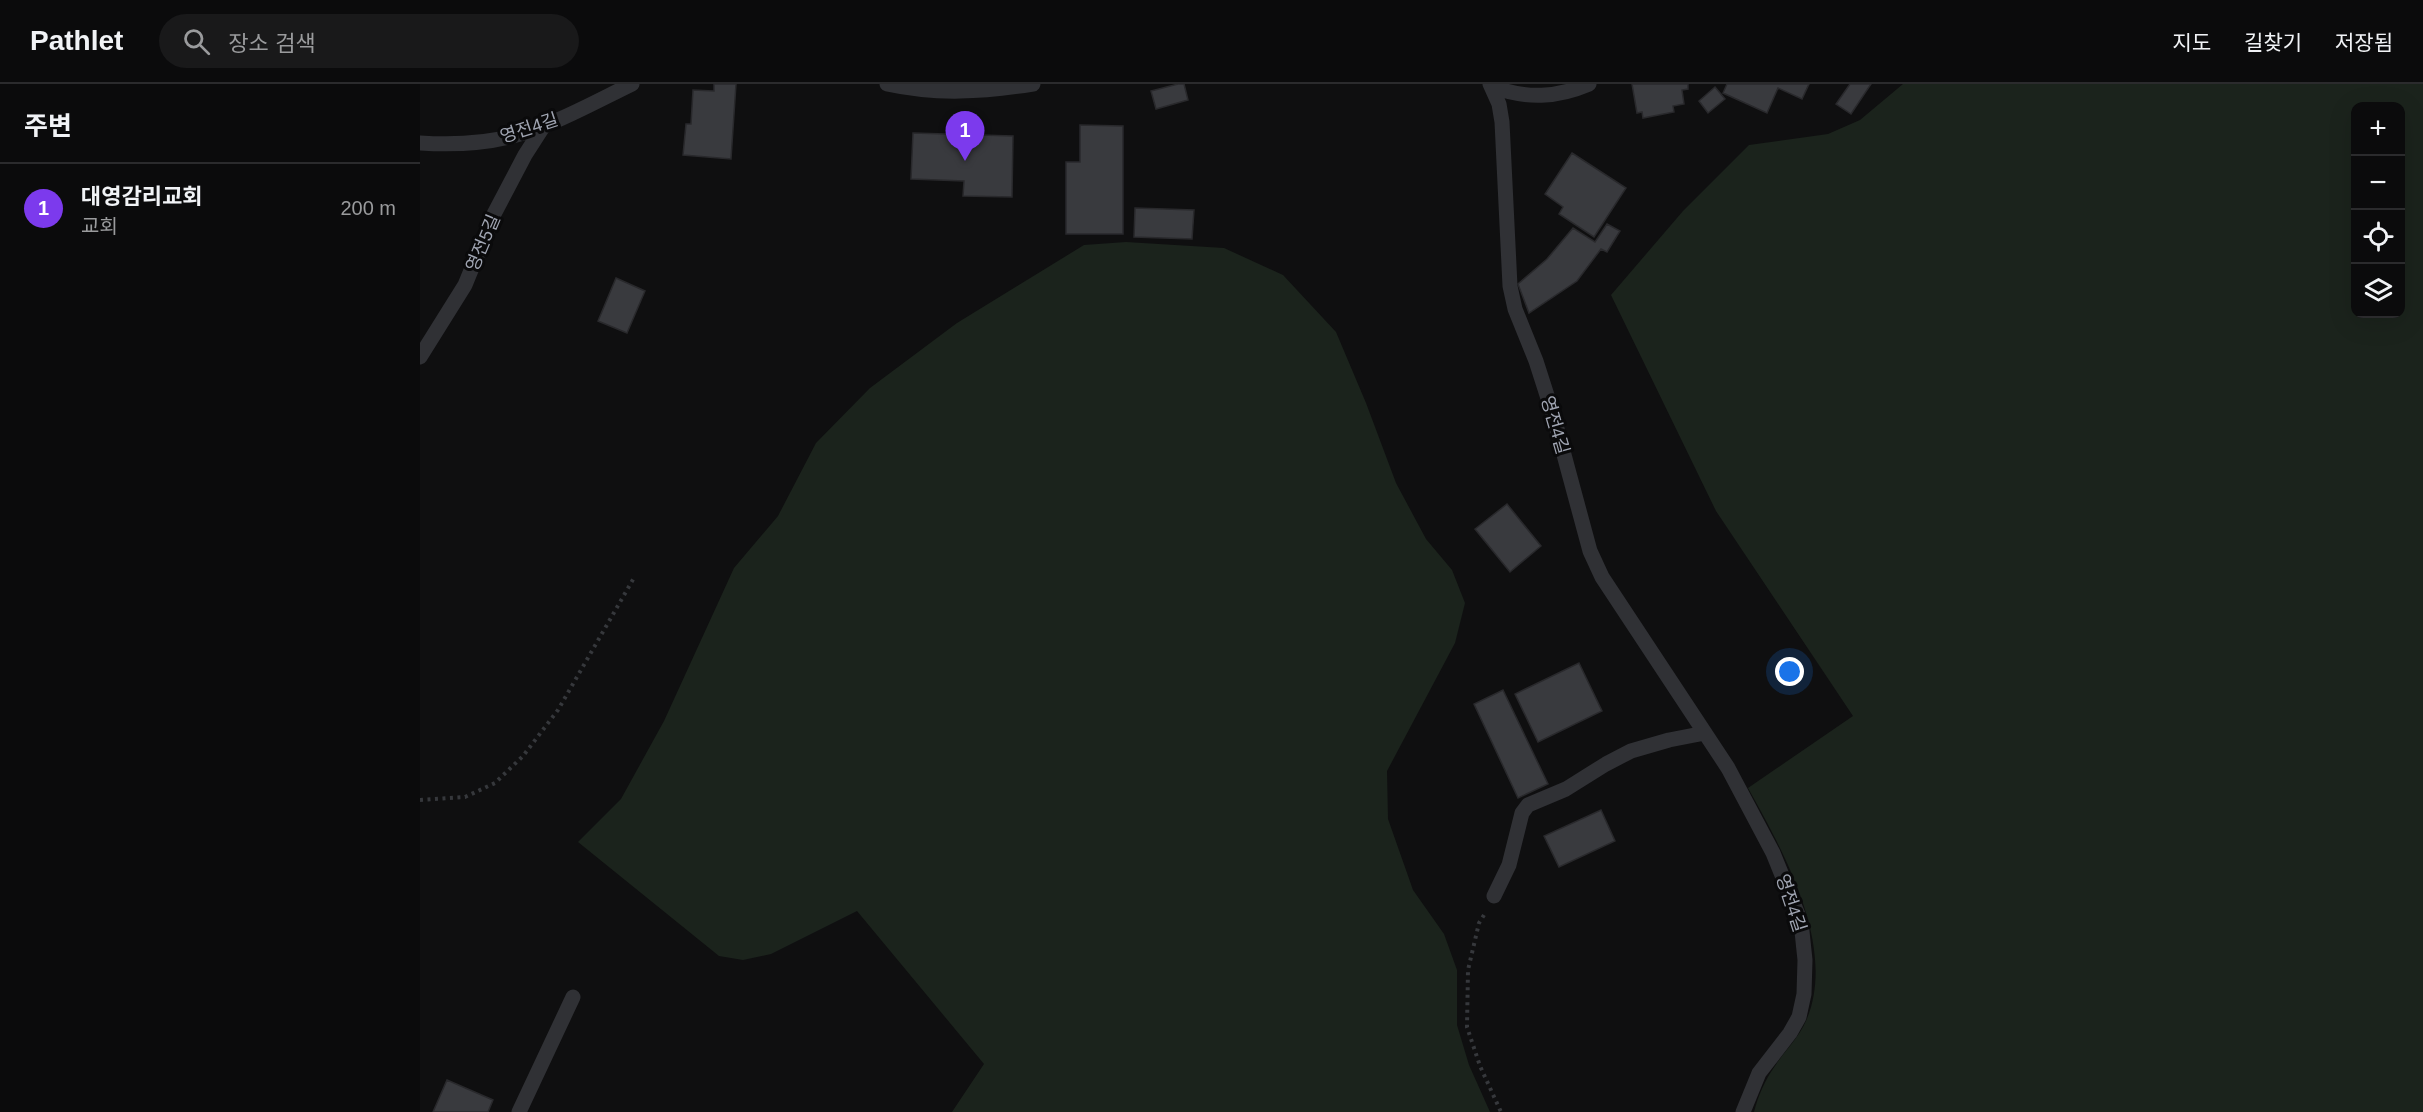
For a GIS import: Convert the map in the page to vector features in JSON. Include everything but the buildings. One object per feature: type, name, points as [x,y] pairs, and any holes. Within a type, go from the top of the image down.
[{"type":"lane","name":"영전4길","points":[[420,143],[478,142],[511,137],[543,127],[632,84]]},
{"type":"lane","points":[[887,84],[942,93],[971,93],[1033,84]]},
{"type":"lane","name":"영전4길","points":[[1491,86],[1526,96],[1550,96],[1589,84]]},
{"type":"lane","name":"영전4길","points":[[1491,86],[1499,104],[1502,122],[1510,286],[1515,309],[1536,360],[1553,414],[1590,551],[1602,577],[1728,768],[1773,852],[1801,922],[1805,960],[1804,994],[1799,1017],[1790,1033],[1759,1073],[1743,1112]]},
{"type":"lane","name":"영전5길","points":[[420,357],[465,285],[494,214],[525,155],[543,127]]},
{"type":"lane","points":[[1494,896],[1509,865],[1522,813],[1528,805],[1566,789],[1606,764],[1631,752],[1668,740],[1705,733]]},
{"type":"lane","points":[[519,1112],[573,998]]},
{"type":"path","points":[[420,800],[465,797],[495,783],[523,756],[558,710],[635,576]]},
{"type":"path","points":[[1494,896],[1479,923],[1468,970],[1467,1028],[1479,1066],[1501,1112]]},
{"type":"shaded area","points":[[1903,84],[2423,84],[2423,1112],[1754,1112],[1768,1077],[1806,1021],[1814,992],[1815,962],[1811,931],[1802,900],[1790,870],[1748,788],[1853,716],[1716,511],[1611,295],[1683,211],[1749,145],[1828,134],[1860,120]]},
{"type":"shaded area","points":[[1126,242],[1224,248],[1283,275],[1336,332],[1396,483],[1426,539],[1452,570],[1465,603],[1455,643],[1387,771],[1388,819],[1413,890],[1444,934],[1457,970],[1457,1025],[1469,1065],[1490,1112],[952,1112],[984,1064],[857,911],[771,954],[743,960],[719,956],[578,842],[621,799],[664,721],[734,568],[778,516],[816,443],[870,388],[957,323],[1084,245]]},
{"type":"place","name":"대영감리교회","points":[[965,161]]}]
